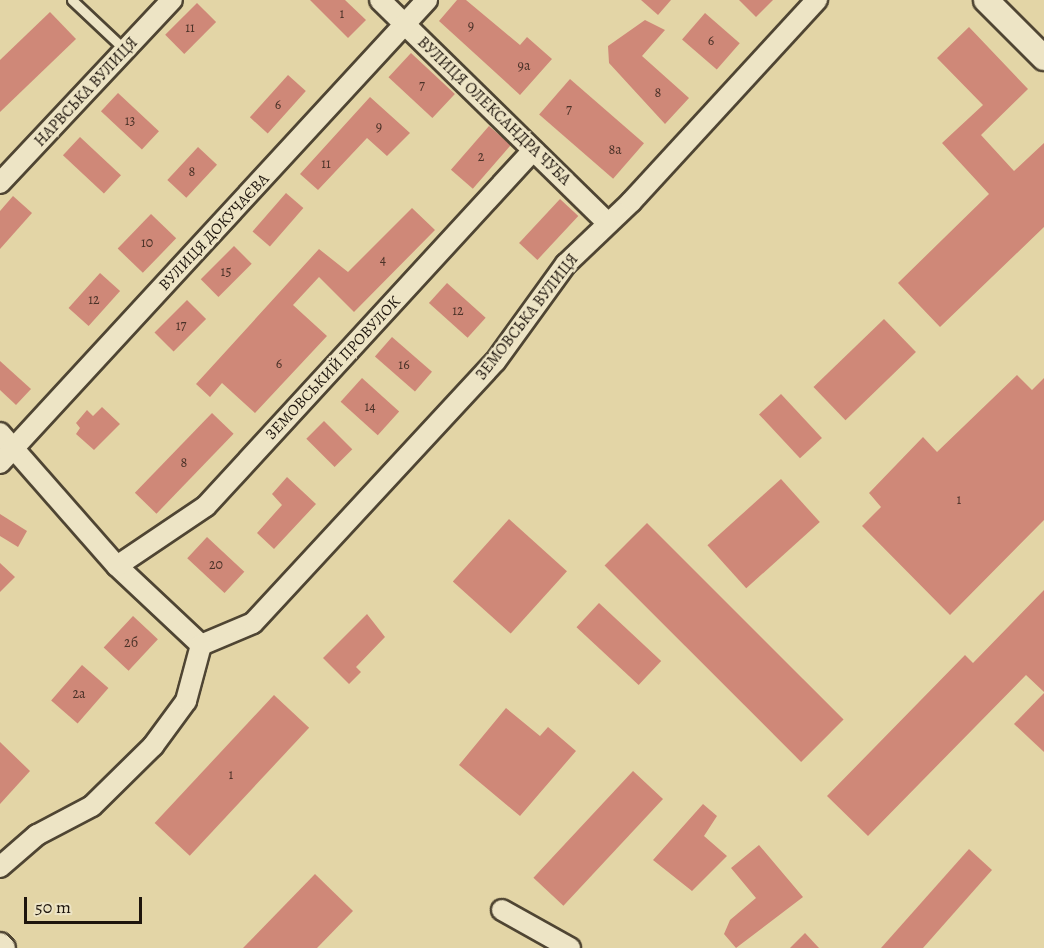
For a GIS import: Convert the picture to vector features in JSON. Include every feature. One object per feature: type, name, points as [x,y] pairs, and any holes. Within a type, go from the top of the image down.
[{"type":"street","name":"НАРВСЬКА ВУЛИЦЯ","points":[[0,183],[172,0]]},
{"type":"street","name":"ВУЛИЦЯ ОЛЕКСАНДРА ЧУБА","points":[[380,0],[607,222]]},
{"type":"street","name":"ВУЛИЦЯ ДОКУЧАЄВА","points":[[0,463],[427,0]]},
{"type":"street","name":"ЗЕМОВСЬКА ВУЛИЦЯ","points":[[201,645],[253,623],[495,362],[566,264],[818,0]]},
{"type":"street","points":[[986,0],[1044,58]]},
{"type":"street","name":"ЗЕМОВСЬКИЙ ПРОВУЛОК","points":[[117,566],[206,506],[533,150]]},
{"type":"street","points":[[0,433],[117,566],[201,645],[186,701],[153,746],[92,806],[37,835],[0,867]]},
{"type":"street","points":[[502,910],[570,948]]},
{"type":"street","points":[[0,943],[5,948]]},
{"type":"lane","points":[[72,0],[125,50]]},
{"type":"building","points":[[310,0],[345,0],[366,20],[348,38]]},
{"type":"building","points":[[457,0],[466,0],[520,45],[527,37],[552,59],[520,95],[439,21]]},
{"type":"building","points":[[641,0],[671,0],[658,15]]},
{"type":"building","points":[[739,0],[773,0],[756,17]]},
{"type":"building","points":[[197,3],[216,22],[184,54],[165,35]]},
{"type":"building","points":[[50,12],[76,39],[0,112],[0,60]]},
{"type":"building","points":[[705,13],[740,43],[717,70],[682,39]]},
{"type":"building","points":[[645,20],[665,30],[642,56],[689,98],[665,124],[609,63],[608,46]]},
{"type":"building","points":[[969,27],[1028,89],[981,135],[1014,171],[1044,143],[1044,227],[940,327],[898,283],[989,194],[942,143],[983,105],[937,58]]},
{"type":"building","points":[[411,53],[455,94],[432,118],[388,77]]},
{"type":"building","points":[[288,75],[306,91],[268,133],[250,117]]},
{"type":"building","points":[[570,79],[644,143],[613,179],[539,114]]},
{"type":"building","points":[[118,93],[159,131],[142,149],[101,111]]},
{"type":"building","points":[[370,97],[410,133],[387,156],[367,138],[318,190],[300,174]]},
{"type":"building","points":[[489,126],[511,145],[473,189],[451,170]]},
{"type":"building","points":[[80,137],[121,175],[104,193],[63,155]]},
{"type":"building","points":[[198,147],[217,165],[186,198],[167,180]]},
{"type":"building","points":[[286,193],[303,208],[270,247],[253,231]]},
{"type":"building","points":[[13,196],[32,213],[0,249],[0,211]]},
{"type":"building","points":[[560,199],[578,216],[537,260],[519,243]]},
{"type":"building","points":[[412,208],[435,230],[354,312],[319,277],[293,305],[327,336],[255,413],[222,383],[210,397],[196,384],[319,249],[348,272]]},
{"type":"building","points":[[151,214],[176,238],[143,273],[118,249]]},
{"type":"building","points":[[234,246],[252,264],[218,297],[201,279]]},
{"type":"building","points":[[100,273],[120,291],[89,326],[69,308]]},
{"type":"building","points":[[447,283],[486,318],[468,338],[429,303]]},
{"type":"building","points":[[187,300],[206,319],[174,352],[154,333]]},
{"type":"building","points":[[884,319],[916,352],[845,420],[814,387]]},
{"type":"building","points":[[392,337],[432,372],[415,391],[375,357]]},
{"type":"building","points":[[0,361],[31,389],[16,405],[0,390]]},
{"type":"building","points":[[1017,375],[1032,390],[1044,378],[1044,520],[950,615],[862,526],[881,507],[869,493],[923,437],[937,452]]},
{"type":"building","points":[[362,378],[399,411],[378,435],[341,402]]},
{"type":"building","points":[[781,394],[822,438],[800,458],[759,414]]},
{"type":"building","points":[[102,407],[120,424],[94,450],[76,434],[80,428],[76,423],[87,410],[93,416]]},
{"type":"building","points":[[212,413],[234,434],[156,514],[135,493]]},
{"type":"building","points":[[324,421],[352,449],[335,467],[306,439]]},
{"type":"building","points":[[287,477],[316,504],[274,549],[257,533],[282,505],[272,494]]},
{"type":"building","points":[[781,479],[820,522],[746,588],[707,545]]},
{"type":"building","points":[[0,514],[27,531],[18,547],[0,536]]},
{"type":"building","points":[[509,519],[567,571],[511,634],[453,581]]},
{"type":"building","points":[[647,523],[844,720],[801,762],[605,565]]},
{"type":"building","points":[[207,537],[244,572],[225,593],[187,558]]},
{"type":"building","points":[[0,563],[15,577],[0,592]]},
{"type":"building","points":[[1044,590],[1044,692],[1026,675],[868,836],[827,796],[965,655],[973,663]]},
{"type":"building","points":[[599,603],[661,661],[639,685],[576,627]]},
{"type":"building","points":[[367,614],[385,637],[356,667],[361,672],[349,684],[323,658]]},
{"type":"building","points":[[133,616],[158,639],[129,671],[104,647]]},
{"type":"building","points":[[82,665],[108,688],[78,723],[51,700]]},
{"type":"building","points":[[1044,693],[1044,752],[1014,724]]},
{"type":"building","points":[[274,695],[309,728],[190,856],[155,823]]},
{"type":"building","points":[[506,708],[540,736],[548,727],[576,751],[520,816],[459,765]]},
{"type":"building","points":[[0,742],[30,771],[0,804]]},
{"type":"building","points":[[633,771],[663,799],[563,906],[533,878]]},
{"type":"building","points":[[703,804],[717,816],[704,836],[727,856],[692,891],[653,860]]},
{"type":"building","points":[[759,845],[803,897],[736,948],[724,934],[730,920],[756,898],[731,868]]},
{"type":"building","points":[[969,849],[992,870],[923,948],[881,948]]},
{"type":"building","points":[[315,874],[353,911],[317,948],[243,948]]},
{"type":"building","points":[[805,933],[819,948],[790,948]]}]
